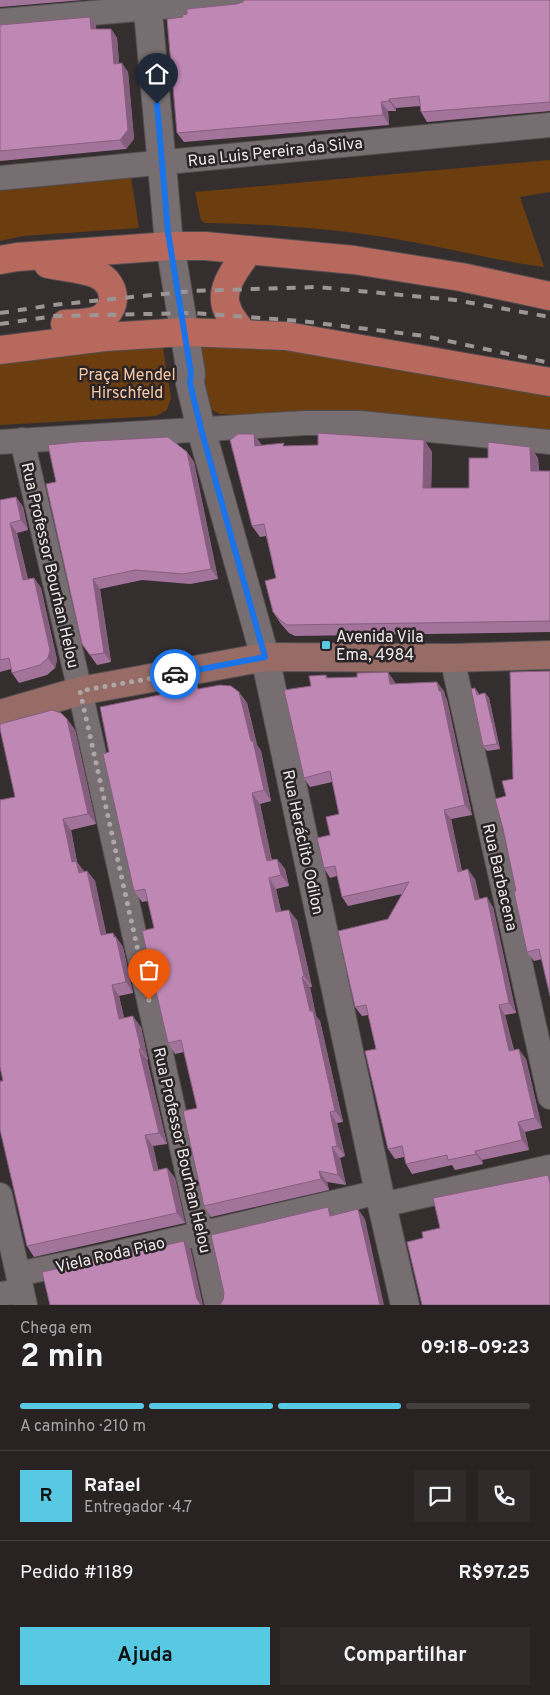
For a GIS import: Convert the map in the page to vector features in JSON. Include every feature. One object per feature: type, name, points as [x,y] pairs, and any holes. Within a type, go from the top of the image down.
[{"type":"main road","points":[[9,258],[170,246],[205,246],[354,260],[461,277],[550,296]]},
{"type":"main road","points":[[243,334],[228,311],[225,297],[228,282],[249,250]]},
{"type":"main road","points":[[0,337],[46,326],[93,322],[107,314],[113,302],[113,294],[108,283],[97,275],[9,258]]},
{"type":"main road","points":[[0,350],[105,337],[180,332],[286,336],[550,382]]},
{"type":"main road","points":[[0,714],[80,691],[265,657],[452,658],[550,655]]},
{"type":"street","points":[[0,21],[147,4],[241,0]]},
{"type":"street","name":"Rua Heráclito Odilon","points":[[147,4],[170,246],[180,332],[191,373],[190,383],[201,429],[265,657],[380,1198],[405,1305]]},
{"type":"street","name":"Rua Luis Pereira da Silva","points":[[0,178],[550,125]]},
{"type":"street","points":[[11,441],[304,423],[360,423],[550,442]]},
{"type":"street","name":"Rua Professor Bourhan Helou","points":[[11,441],[80,691],[217,1305]]},
{"type":"street","name":"Rua Barbacena","points":[[452,658],[550,1097]]},
{"type":"street","name":"Viela Roda Piao","points":[[16,1291],[105,1256],[201,1232],[550,1167]]},
{"type":"street","points":[[0,1195],[16,1291]]},
{"type":"green space","points":[[550,160],[550,192],[520,197],[544,267],[409,241],[344,232],[298,227],[205,223],[201,220],[195,192]]},
{"type":"green space","points":[[131,178],[139,228],[23,236],[0,241],[0,191]]},
{"type":"green space","points":[[201,341],[291,345],[550,387],[550,430],[220,414],[210,409],[207,402]]},
{"type":"green space","name":"Praça Mendel Hirschfeld","points":[[149,344],[163,348],[171,398],[167,410],[156,416],[0,425],[0,364]]},
{"type":"building","points":[[244,0],[550,0],[550,102],[421,112],[419,96],[389,99],[389,101],[381,102],[383,115],[177,133],[167,19],[183,17],[182,15],[187,14],[187,9],[236,4]]},
{"type":"building","points":[[90,17],[91,29],[111,29],[114,64],[122,63],[128,130],[120,140],[0,151],[0,25]]},
{"type":"building","points":[[318,433],[424,440],[423,488],[469,488],[469,458],[488,458],[488,442],[530,447],[531,471],[550,471],[550,621],[287,625],[281,621],[273,612],[265,581],[276,578],[264,524],[252,526],[230,440],[238,434],[254,434],[255,446],[284,443],[283,446],[318,445]]},
{"type":"building","points":[[168,437],[187,452],[211,569],[183,574],[135,570],[93,579],[104,653],[90,655],[82,644],[46,484],[56,482],[48,445]]},
{"type":"building","points":[[16,497],[21,520],[10,523],[23,580],[34,578],[50,650],[48,658],[40,665],[12,673],[9,658],[0,660],[0,500]]},
{"type":"building","points":[[550,671],[550,996],[539,949],[527,952],[514,892],[516,891],[495,799],[506,796],[502,781],[513,779],[510,672]]},
{"type":"building","points":[[388,672],[390,684],[437,682],[439,691],[441,691],[465,805],[444,810],[458,872],[468,869],[475,900],[487,897],[509,1003],[499,1005],[509,1051],[519,1049],[535,1118],[518,1122],[522,1140],[475,1151],[476,1154],[448,1160],[447,1155],[406,1164],[402,1146],[388,1149],[365,1051],[376,1049],[366,1005],[355,1007],[338,931],[388,919],[409,882],[342,897],[335,866],[324,868],[317,838],[330,835],[326,817],[339,814],[330,771],[304,778],[284,690],[311,686],[309,676],[326,675],[326,678],[357,677],[357,673]]},
{"type":"building","points":[[197,685],[198,689],[220,685],[231,686],[239,692],[264,790],[252,793],[263,845],[267,861],[277,859],[281,875],[269,878],[276,912],[289,910],[304,976],[302,977],[310,1011],[313,1011],[335,1111],[330,1112],[337,1146],[332,1147],[338,1175],[319,1171],[321,1179],[204,1206],[183,1111],[197,1108],[181,1040],[168,1043],[142,931],[154,928],[145,889],[134,891],[103,754],[109,752],[100,707]]},
{"type":"building","points":[[475,688],[477,695],[485,693],[497,744],[483,746],[471,689]]},
{"type":"building","points":[[52,710],[61,713],[67,719],[88,814],[63,819],[72,862],[76,861],[79,873],[87,871],[101,935],[113,933],[114,937],[116,937],[126,982],[112,985],[119,1019],[133,1016],[159,1133],[145,1135],[154,1171],[167,1168],[177,1213],[27,1246],[0,1130],[0,1081],[3,1081],[0,1067],[0,800],[15,797],[0,724]]},
{"type":"building","points":[[548,1175],[550,1183],[550,1305],[422,1305],[407,1242],[423,1238],[422,1232],[440,1228],[433,1198]]},
{"type":"building","points":[[328,1207],[330,1216],[358,1209],[380,1305],[220,1305],[224,1293],[211,1235]]},
{"type":"building","points":[[184,1241],[197,1299],[201,1305],[50,1305],[42,1272]]},
{"type":"railway","points":[[0,313],[53,305],[192,291],[317,287],[455,300],[550,317]]},
{"type":"railway","points":[[0,324],[54,316],[194,313],[301,321],[425,336],[550,363]]},
{"type":"way so far","points":[[149,1000],[80,691],[175,674]]},
{"type":"place","name":"Avenida Vila Ema, 4984","points":[[326,645]]},
{"type":"route","points":[[157,104],[168,232],[191,373],[190,383],[201,429],[265,657],[175,674]]}]
